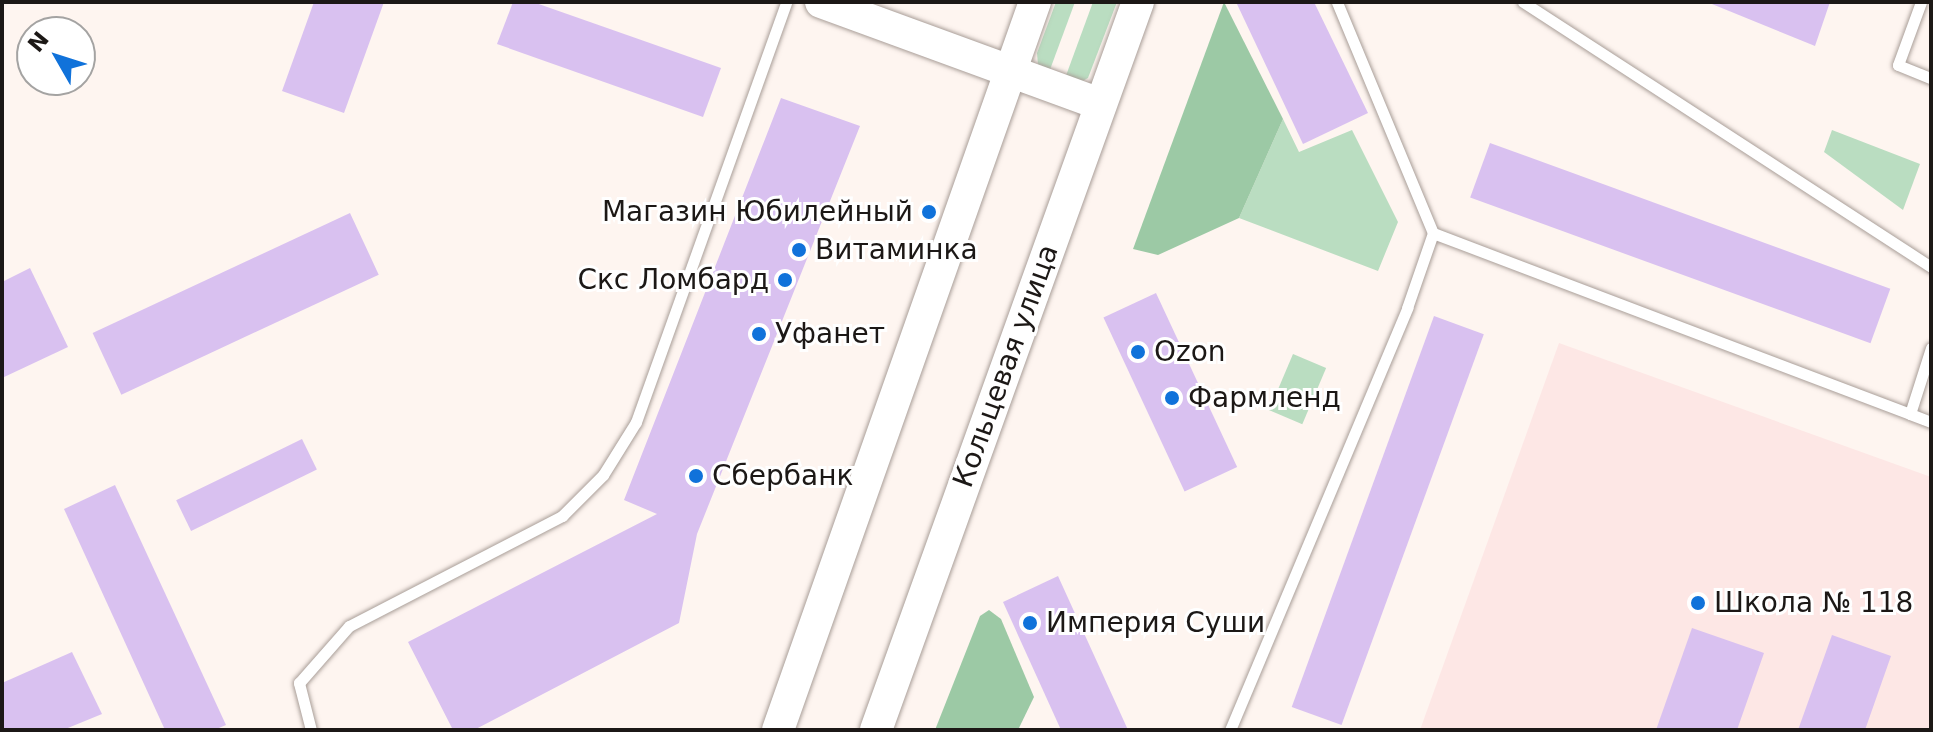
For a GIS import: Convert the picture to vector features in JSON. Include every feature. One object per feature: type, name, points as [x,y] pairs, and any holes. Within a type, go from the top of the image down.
[{"type":"main road","points":[[821,2],[1100,104]]},
{"type":"main road","points":[[778,730],[1035,2]]},
{"type":"main road","name":"Кольцевая улица","points":[[876,730],[1138,2]]},
{"type":"lane","points":[[311,730],[299,683],[349,626],[562,516],[603,475],[636,422],[786,2]]},
{"type":"lane","points":[[1230,730],[1407,308],[1433,233],[1337,2]]},
{"type":"lane","points":[[1523,2],[1931,267]]},
{"type":"lane","points":[[1921,2],[1898,65],[1931,78]]},
{"type":"lane","points":[[1433,233],[1931,422]]},
{"type":"lane","points":[[1910,414],[1931,348]]},
{"type":"shaded area","name":"Школа № 118","points":[[1559,343],[1931,477],[1931,730],[1420,730]]},
{"type":"green space","points":[[1056,2],[1075,2],[1048,75],[1038,65],[1037,53]]},
{"type":"green space","points":[[1093,2],[1117,2],[1088,78],[1077,84],[1064,81]]},
{"type":"green space","points":[[1224,2],[1283,119],[1239,218],[1158,255],[1133,249]]},
{"type":"green space","points":[[1283,119],[1299,152],[1352,130],[1398,222],[1378,271],[1239,218]]},
{"type":"green space","points":[[1832,130],[1920,164],[1903,210],[1824,152]]},
{"type":"green space","points":[[1293,354],[1326,368],[1302,424],[1269,410]]},
{"type":"green space","points":[[989,610],[1001,619],[1034,697],[1018,730],[935,730],[980,616]]},
{"type":"building","points":[[314,2],[384,2],[344,113],[282,91]]},
{"type":"building","points":[[513,2],[533,2],[721,68],[703,117],[497,44]]},
{"type":"building","points":[[1236,2],[1314,2],[1368,113],[1303,144]]},
{"type":"building","points":[[1707,2],[1830,2],[1815,46]]},
{"type":"building","points":[[781,98],[860,126],[697,534],[679,623],[474,730],[453,730],[408,642],[657,514],[624,500]]},
{"type":"building","points":[[1490,143],[1890,289],[1870,343],[1470,198]]},
{"type":"building","points":[[350,213],[379,275],[121,395],[93,333]]},
{"type":"building","points":[[30,268],[68,347],[2,378],[2,282]]},
{"type":"building","points":[[1156,293],[1237,467],[1185,492],[1103,318]]},
{"type":"building","points":[[1434,316],[1484,334],[1342,725],[1292,707]]},
{"type":"building","points":[[302,439],[317,470],[191,531],[176,500]]},
{"type":"building","points":[[115,485],[226,725],[214,730],[165,730],[64,509]]},
{"type":"building","points":[[1058,576],[1128,730],[1061,730],[1003,602]]},
{"type":"building","points":[[1692,628],[1764,653],[1737,730],[1656,730]]},
{"type":"building","points":[[1832,635],[1891,656],[1865,730],[1798,730]]},
{"type":"building","points":[[72,652],[102,714],[63,730],[2,730],[2,683]]},
{"type":"place","name":"Магазин Юбилейный","points":[[929,212]]},
{"type":"place","name":"Витаминка","points":[[799,250]]},
{"type":"place","name":"Скс Ломбард","points":[[785,280]]},
{"type":"place","name":"Уфанет","points":[[759,334]]},
{"type":"place","name":"Ozon","points":[[1138,352]]},
{"type":"place","name":"Фармленд","points":[[1172,398]]},
{"type":"place","name":"Сбербанк","points":[[696,476]]},
{"type":"place","name":"Школа № 118","points":[[1698,603]]},
{"type":"place","name":"Империя Суши","points":[[1030,623]]}]
